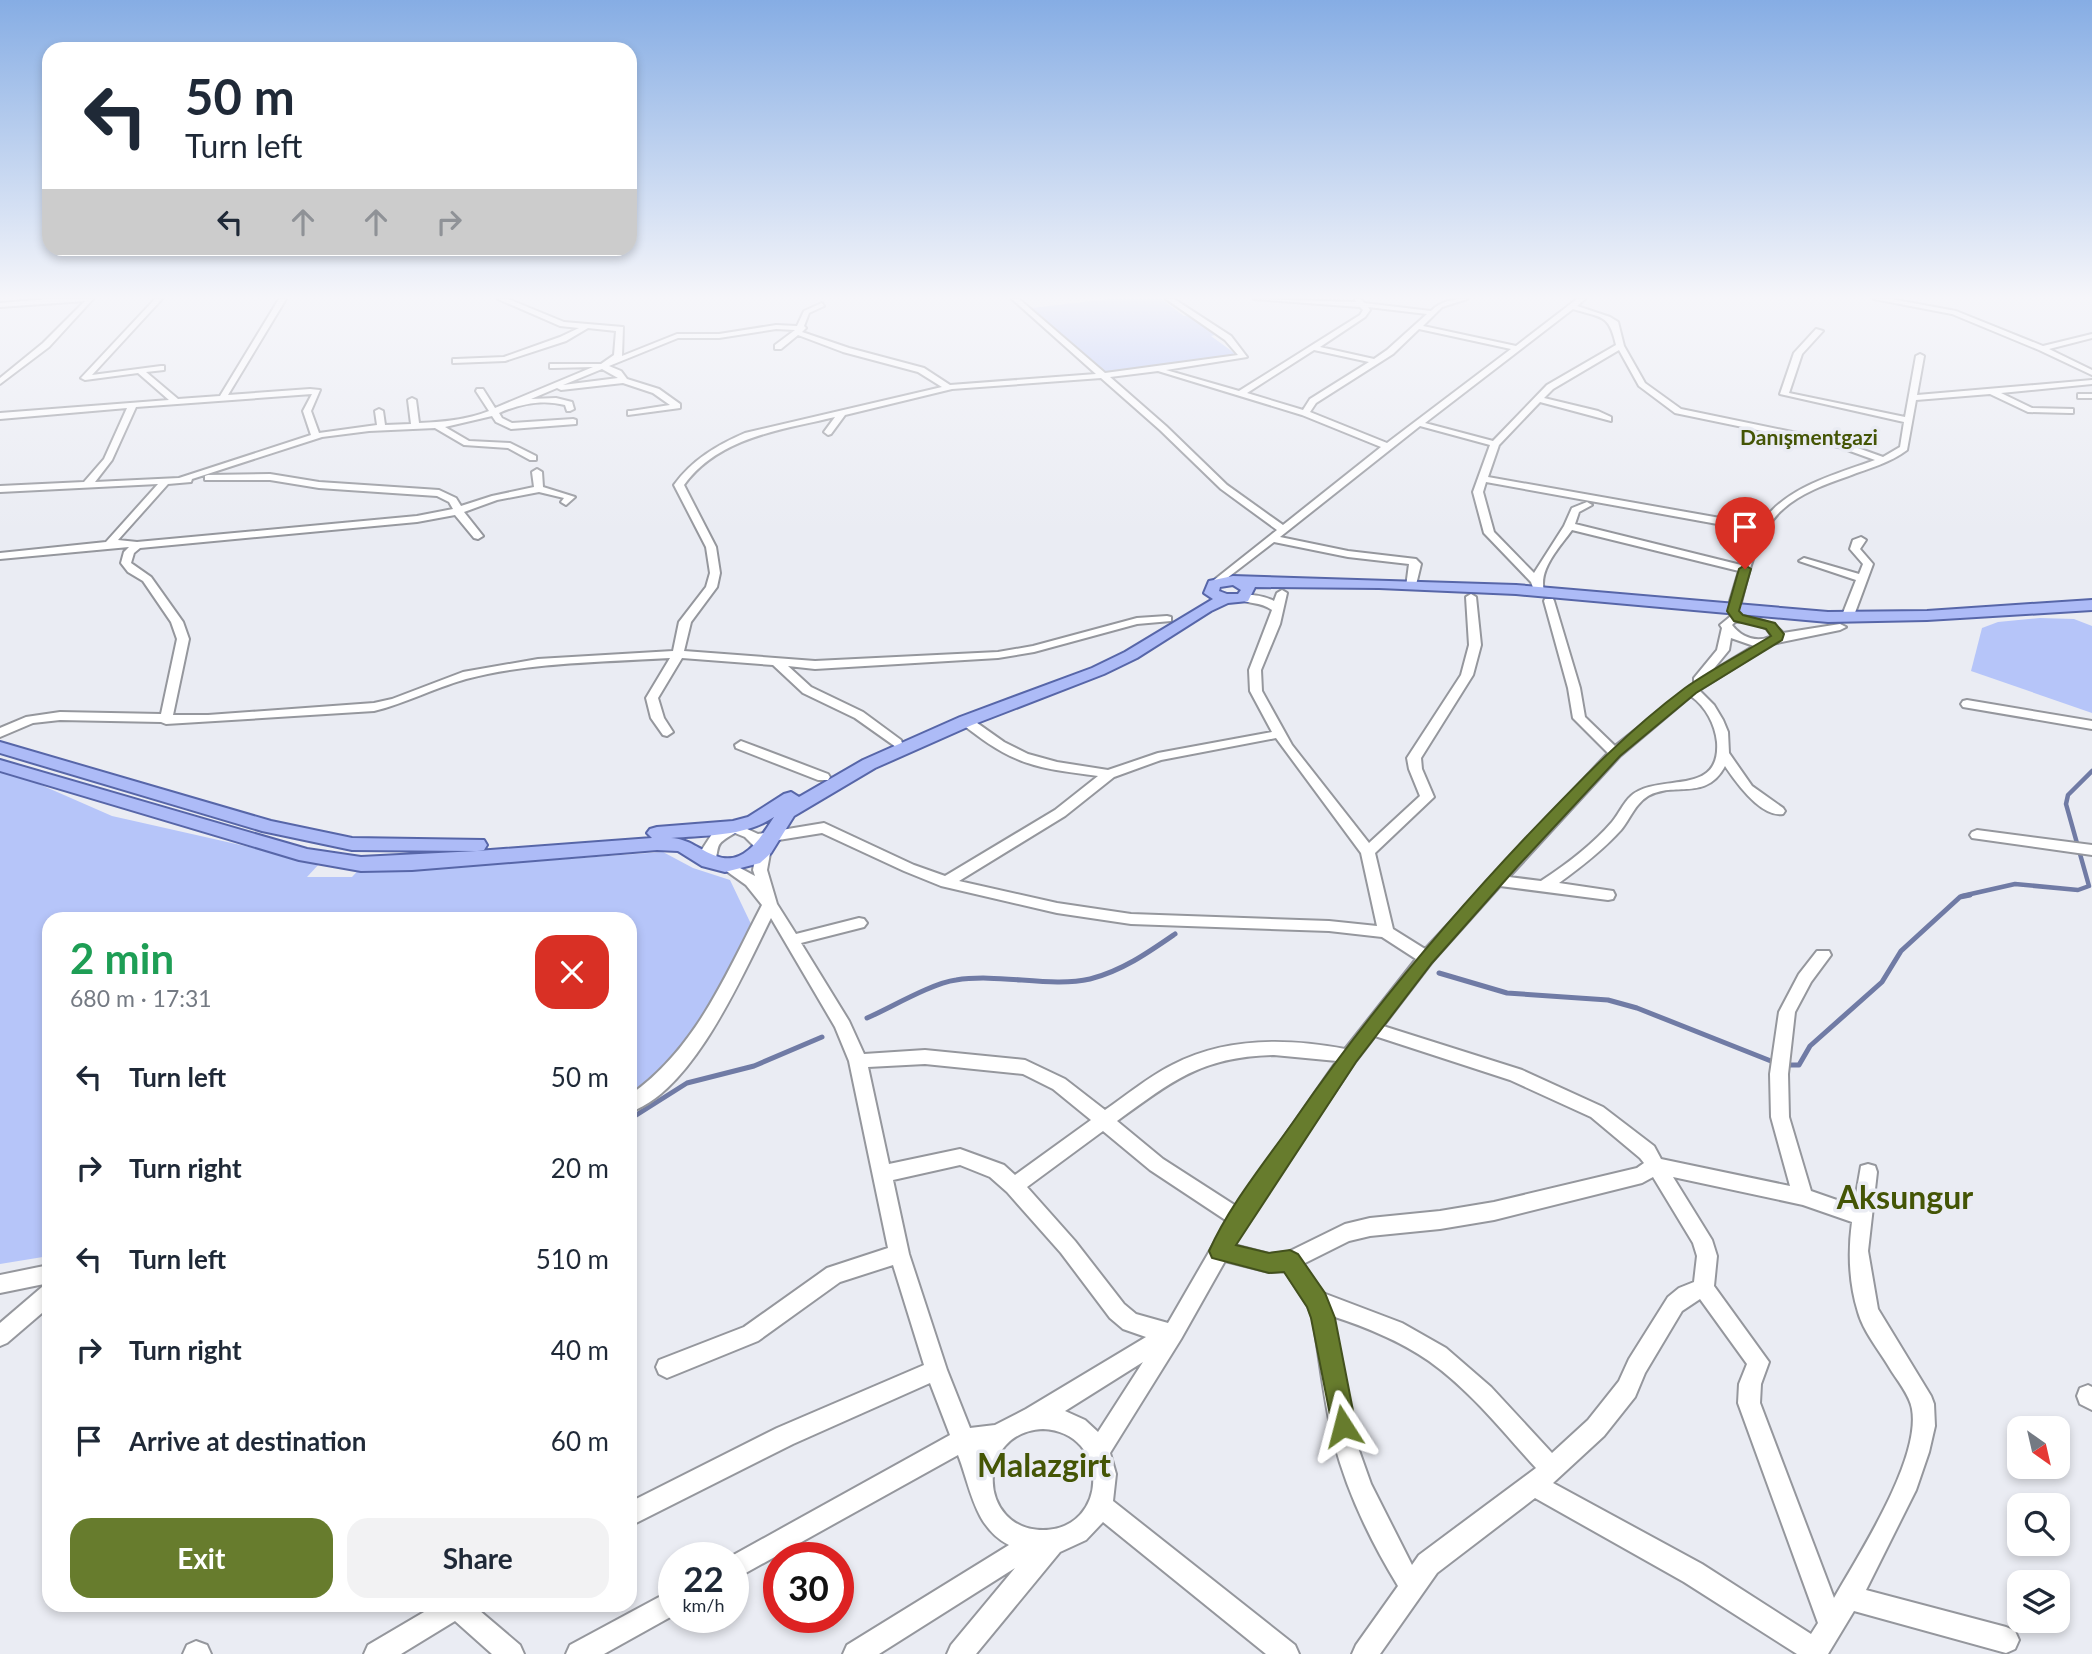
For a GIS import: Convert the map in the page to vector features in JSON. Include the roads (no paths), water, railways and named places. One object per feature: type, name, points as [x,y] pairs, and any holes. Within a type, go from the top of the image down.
[{"type":"main road","points":[[0,747],[269,827],[352,844],[506,844],[734,827],[755,821],[823,777],[896,743],[1087,665],[1144,636],[1167,619],[1228,590],[1315,582],[1542,591],[1737,619],[1844,622],[2092,613]]},
{"type":"main road","points":[[0,765],[306,855],[361,864],[412,863],[657,844],[682,845],[717,863],[753,858],[786,812],[832,783],[966,721],[1120,660],[1206,608],[1228,590],[1282,593],[1340,591],[1471,597],[1542,591]]},
{"type":"main road","points":[[1737,619],[1844,622],[2092,605]]},
{"type":"street","points":[[146,376],[175,401]]},
{"type":"street","points":[[223,397],[235,376]]},
{"type":"street","points":[[181,480],[316,436],[381,427],[436,425],[494,413],[576,376]]},
{"type":"street","points":[[623,376],[623,380]]},
{"type":"street","points":[[931,376],[949,387]]},
{"type":"street","points":[[667,732],[653,713],[651,701],[678,654],[684,624],[708,594],[715,574],[714,551],[681,490],[679,485],[683,478],[737,440],[783,426],[949,387],[1099,376]]},
{"type":"street","points":[[1102,376],[1163,428],[1224,487],[1284,530]]},
{"type":"street","points":[[1179,376],[1305,413],[1388,447]]},
{"type":"street","points":[[1240,394],[1269,376]]},
{"type":"street","points":[[1305,413],[1313,401],[1351,376]]},
{"type":"street","points":[[1228,590],[1284,530],[1481,376]]},
{"type":"street","points":[[1542,591],[1489,533],[1478,492],[1495,444],[1550,387],[1568,376]]},
{"type":"street","points":[[1637,376],[1642,384],[1678,411],[1841,445],[1884,460]]},
{"type":"street","points":[[1790,376],[1784,394],[1909,420]]},
{"type":"street","points":[[1691,690],[1723,650],[1737,619],[1745,569],[1764,528],[1776,510],[1794,497],[1884,460],[1904,448],[1917,376]]},
{"type":"street","points":[[539,391],[623,380],[656,391],[677,406],[631,413]]},
{"type":"street","points":[[1913,398],[2092,382]]},
{"type":"street","points":[[1990,390],[2031,410],[2070,411]]},
{"type":"street","points":[[0,416],[316,391],[317,394],[307,411],[316,436]]},
{"type":"street","points":[[480,391],[502,422],[514,426],[573,422]]},
{"type":"street","points":[[2081,396],[2092,396]]},
{"type":"street","points":[[1539,399],[1595,413],[1608,419]]},
{"type":"street","points":[[412,400],[415,426]]},
{"type":"street","points":[[513,403],[561,400],[569,404],[570,409]]},
{"type":"street","points":[[87,485],[108,460],[132,405]]},
{"type":"street","points":[[379,411],[381,427]]},
{"type":"street","points":[[828,432],[842,413]]},
{"type":"street","points":[[1420,424],[1495,444]]},
{"type":"street","points":[[436,425],[467,443],[510,446],[533,458]]},
{"type":"street","points":[[537,472],[539,489]]},
{"type":"street","points":[[0,489],[262,477],[319,485],[424,491],[447,496],[460,510],[462,519],[478,536]]},
{"type":"street","points":[[1482,479],[1764,528]]},
{"type":"street","points":[[109,544],[165,482]]},
{"type":"street","points":[[0,556],[109,544],[137,545],[391,522],[460,510],[495,498],[539,489],[570,497],[566,502]]},
{"type":"street","points":[[1587,505],[1575,510],[1569,526],[1540,570],[1542,591],[1574,688],[1579,718],[1615,752]]},
{"type":"street","points":[[1569,526],[1745,569]]},
{"type":"street","points":[[1737,619],[1744,639],[1772,640],[1844,622],[1868,564],[1855,549],[1857,542],[1861,540]]},
{"type":"street","points":[[1270,542],[1412,561],[1416,564],[1412,587]]},
{"type":"street","points":[[1228,590],[1270,542]]},
{"type":"street","points":[[137,545],[129,552],[126,563],[147,579],[177,622],[183,639],[166,720]]},
{"type":"street","points":[[1804,561],[1861,578]]},
{"type":"street","points":[[1228,590],[1267,601],[1278,609]]},
{"type":"street","points":[[1282,593],[1255,670],[1256,691],[1279,734],[1368,852],[1385,932]]},
{"type":"street","points":[[1368,852],[1427,797],[1424,785],[1415,770],[1414,758],[1468,675],[1475,645],[1471,597]]},
{"type":"street","points":[[0,733],[30,720],[51,717],[223,719],[374,707],[396,702],[451,680],[503,668],[589,658],[678,654],[815,665],[1007,654],[1138,621],[1167,619]]},
{"type":"street","points":[[1098,1452],[1239,1218],[1349,1057],[1426,958],[1615,752],[1691,690],[1772,640],[1775,630],[1737,619]]},
{"type":"street","points":[[778,664],[807,690],[859,715],[896,743]]},
{"type":"street","points":[[1691,690],[1707,700],[1711,706],[1723,737],[1725,756],[1746,789],[1778,811]]},
{"type":"street","points":[[1967,704],[2092,725]]},
{"type":"street","points":[[966,721],[999,745],[1023,757],[1056,766],[1108,774]]},
{"type":"street","points":[[946,882],[1060,813],[1108,774],[1158,757],[1279,734]]},
{"type":"street","points":[[741,745],[823,777]]},
{"type":"street","points":[[1545,886],[1586,855],[1620,823],[1642,793],[1697,785],[1714,773],[1725,756]]},
{"type":"street","points":[[1041,1544],[1014,1537],[999,1525],[988,1508],[936,1370],[899,1254],[858,1061],[843,1026],[770,904],[751,881],[717,863],[708,851],[711,846],[718,837],[734,827],[763,841],[824,828],[909,868],[946,882],[1057,908],[1131,919],[1329,926],[1385,932],[1426,958]]},
{"type":"street","points":[[1978,835],[2089,850]]},
{"type":"street","points":[[637,1099],[675,1069],[703,1032],[770,904],[760,870],[763,841]]},
{"type":"street","points":[[1496,881],[1608,895]]},
{"type":"street","points":[[792,940],[859,923]]},
{"type":"street","points":[[1803,1196],[1780,1116],[1781,1065],[1787,1012],[1805,978],[1823,955]]},
{"type":"street","points":[[1373,1029],[1516,1075],[1568,1097],[1597,1112],[1647,1152],[1702,1240],[1707,1256],[1704,1288],[1758,1362],[1750,1384],[1749,1403],[1832,1626]]},
{"type":"street","points":[[1014,1186],[1161,1079],[1202,1059],[1248,1049],[1280,1048],[1317,1049],[1349,1057]]},
{"type":"street","points":[[858,1061],[925,1056],[1026,1067],[1054,1080],[1145,1156],[1239,1218]]},
{"type":"street","points":[[881,1174],[960,1157],[984,1164],[1014,1186],[1068,1247],[1117,1311],[1130,1322],[1172,1333]]},
{"type":"street","points":[[1220,1251],[1269,1263],[1290,1261],[1345,1233],[1370,1227],[1494,1211],[1642,1175],[1654,1166],[1803,1196],[1861,1217]]},
{"type":"street","points":[[1317,1301],[1368,1318],[1438,1356],[1492,1405],[1543,1477],[1815,1653],[1848,1597],[1908,1478],[1926,1418],[1923,1404],[1868,1312],[1858,1251],[1868,1172]]},
{"type":"street","points":[[667,1367],[751,1335],[834,1275],[899,1254]]},
{"type":"street","points":[[1290,1261],[1317,1301],[1323,1318],[1345,1442],[1361,1488],[1393,1556],[1411,1586]]},
{"type":"street","points":[[0,1284],[42,1275]]},
{"type":"street","points":[[1365,1654],[1428,1564],[1543,1477],[1613,1409],[1675,1304],[1686,1294],[1704,1288]]},
{"type":"street","points":[[0,1336],[42,1300]]},
{"type":"street","points":[[983,1490],[983,1469],[990,1451],[1001,1435],[1016,1423],[1034,1417],[1172,1333]]},
{"type":"street","points":[[637,1510],[785,1436],[936,1370]]},
{"type":"street","points":[[856,1654],[1041,1544],[1071,1538],[1088,1524],[1100,1505],[1104,1488],[1104,1469],[1098,1452],[1087,1435],[1071,1423],[1053,1417],[1034,1417]]},
{"type":"street","points":[[749,1559],[963,1440],[1001,1435]]},
{"type":"street","points":[[1100,1505],[1286,1654]]},
{"type":"street","points":[[960,1654],[1041,1544]]},
{"type":"street","points":[[1848,1597],[2006,1640]]},
{"type":"street","points":[[579,1654],[658,1610]]},
{"type":"street","points":[[377,1654],[445,1612]]},
{"type":"street","points":[[464,1612],[512,1654]]},
{"type":"waterway","points":[[1962,896],[2015,884],[2078,890],[2089,886],[2066,804],[2068,795],[2092,771]]},
{"type":"waterway","points":[[1785,1065],[1799,1065],[1810,1046],[1882,982],[1901,951],[1960,897],[1970,895]]},
{"type":"waterway","points":[[867,1018],[923,991],[956,980],[990,978],[1059,982],[1102,976],[1145,954],[1175,934]]},
{"type":"waterway","points":[[1439,973],[1507,993],[1608,1000],[1637,1008],[1776,1063]]},
{"type":"waterway","points":[[637,1115],[687,1083],[754,1066],[822,1037]]},
{"type":"district","name":"Danışmentgazi","points":[[1809,438]]},
{"type":"district","name":"Aksungur","points":[[1905,1198]]},
{"type":"district","name":"Malazgirt","points":[[1044,1466]]}]
